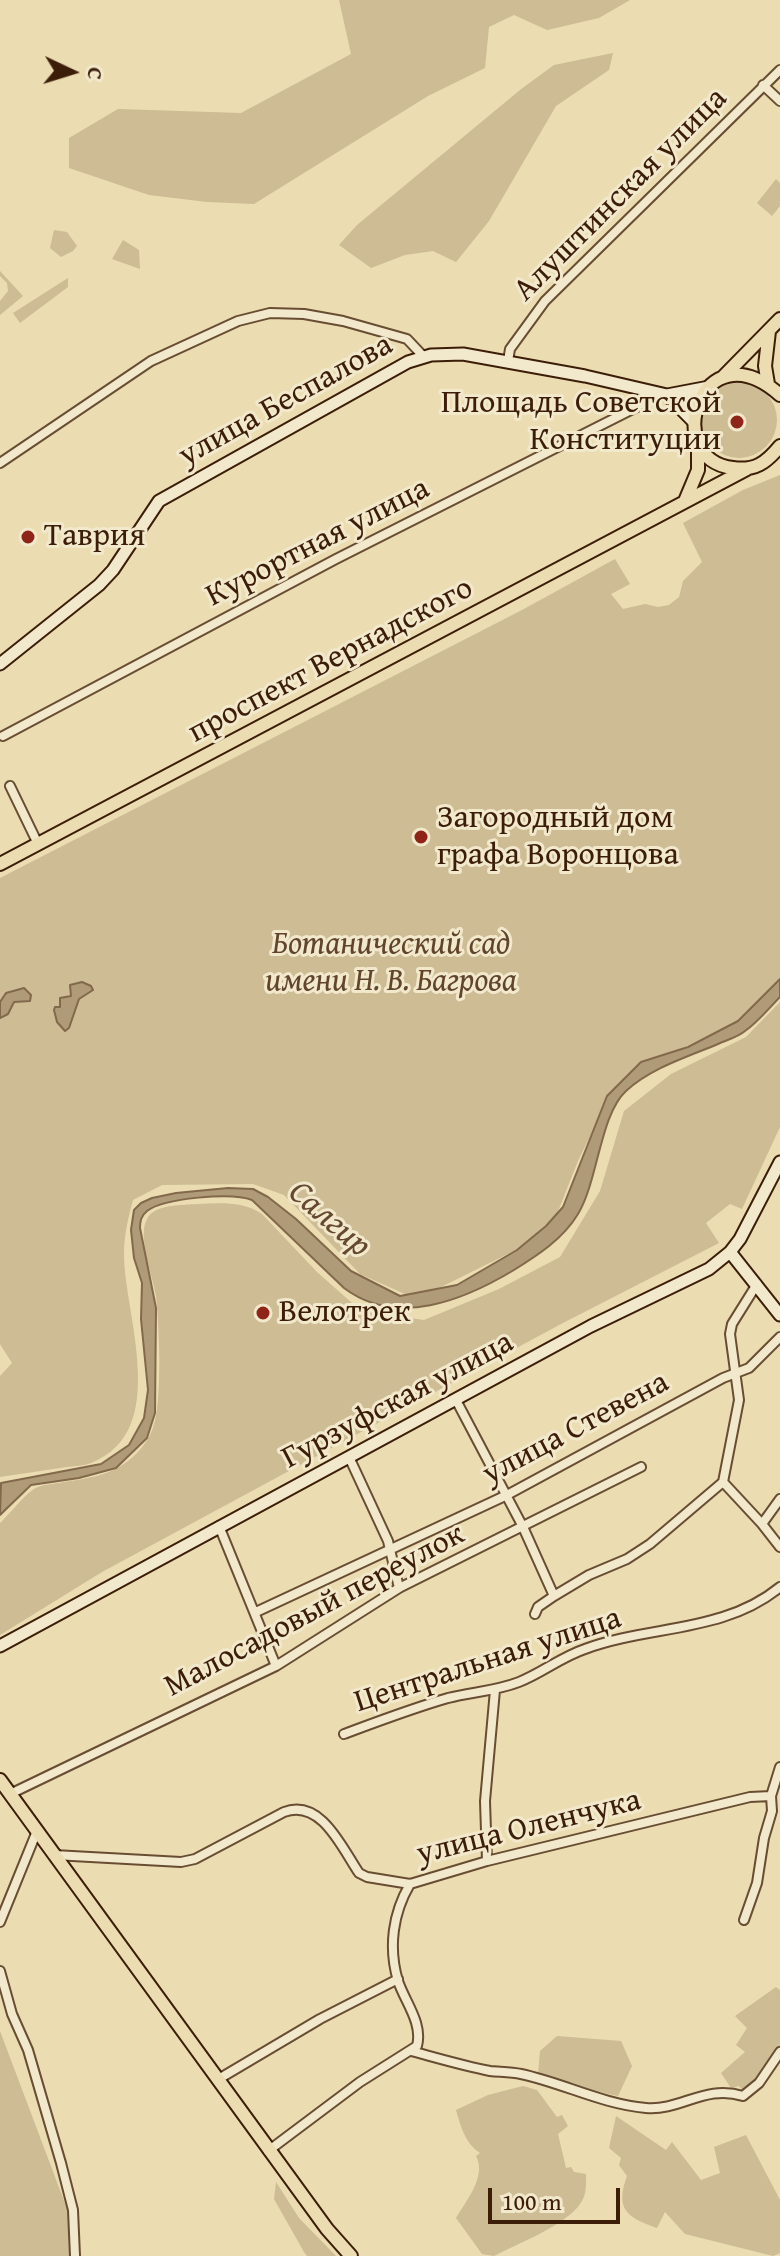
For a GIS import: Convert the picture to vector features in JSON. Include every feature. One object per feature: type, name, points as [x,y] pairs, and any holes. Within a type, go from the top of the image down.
[{"type":"main road","points":[[685,501],[698,470],[698,444],[693,421],[698,401],[780,319]]},
{"type":"main road","points":[[768,384],[765,366],[769,331]]},
{"type":"main road","name":"улица Беспалова","points":[[0,664],[99,585],[113,570],[159,501],[408,362],[449,353],[508,361],[667,395],[709,387]]},
{"type":"main road","points":[[723,377],[737,374],[751,376],[768,384],[780,395]]},
{"type":"main road","name":"улица Беспалова","points":[[667,395],[693,421]]},
{"type":"main road","points":[[698,444],[710,459],[727,467],[747,469]]},
{"type":"main road","points":[[774,457],[780,446]]},
{"type":"main road","name":"проспект Вернадского","points":[[0,864],[526,588],[685,501],[774,457]]},
{"type":"main road","name":"Гурзуфская улица","points":[[0,1646],[591,1326],[709,1269],[730,1252],[746,1228],[780,1162]]},
{"type":"main road","points":[[730,1252],[780,1315]]},
{"type":"main road","points":[[0,1780],[268,2151],[351,2256]]},
{"type":"street","name":"Алуштинская улица","points":[[508,361],[510,349],[545,301],[780,70]]},
{"type":"street","points":[[763,85],[780,101]]},
{"type":"street","points":[[0,463],[151,361],[238,321],[270,313],[304,314],[343,321],[407,339],[424,357]]},
{"type":"street","name":"Курортная улица","points":[[3,736],[336,559],[637,407],[647,400],[650,390]]},
{"type":"street","points":[[10,786],[38,844]]},
{"type":"street","points":[[535,1614],[538,1607],[554,1596],[650,1544],[723,1482],[739,1400],[730,1334],[732,1324],[757,1284]]},
{"type":"street","name":"улица Стевена","points":[[256,1612],[507,1495],[749,1368],[780,1337]]},
{"type":"street","points":[[456,1400],[507,1495],[554,1596]]},
{"type":"street","points":[[349,1457],[391,1551],[399,1588]]},
{"type":"street","name":"Малосадовый переулок","points":[[10,1794],[276,1666],[399,1588],[641,1467]]},
{"type":"street","points":[[723,1482],[780,1547]]},
{"type":"street","points":[[762,1524],[780,1499]]},
{"type":"street","points":[[219,1526],[276,1666]]},
{"type":"street","name":"Центральная улица","points":[[344,1734],[452,1697],[495,1690],[521,1681],[585,1648],[737,1614],[780,1587]]},
{"type":"street","points":[[487,1861],[485,1801],[495,1690]]},
{"type":"street","points":[[744,1920],[757,1883],[772,1811],[771,1796],[780,1767]]},
{"type":"street","name":"улица Оленчука","points":[[54,1855],[181,1862],[195,1859],[284,1812],[300,1808],[322,1820],[359,1873],[410,1884],[487,1861],[750,1797],[771,1796]]},
{"type":"street","points":[[0,1922],[37,1831]]},
{"type":"street","points":[[268,2151],[360,2082],[417,2046],[419,2033],[398,1979],[394,1923],[399,1903],[410,1884]]},
{"type":"street","points":[[0,1971],[12,2014],[28,2050],[70,2198],[75,2256]]},
{"type":"street","points":[[217,2080],[320,2019],[398,1979]]},
{"type":"street","points":[[411,2051],[488,2070],[520,2074],[572,2091],[646,2108],[666,2106],[701,2094],[724,2092],[743,2096],[759,2083],[780,2052]]},
{"type":"green space","points":[[339,0],[630,0],[599,18],[547,30],[514,15],[489,27],[485,68],[428,96],[254,204],[149,195],[69,168],[69,138],[118,109],[241,113],[351,54]]},
{"type":"green space","points":[[613,53],[609,70],[556,106],[489,221],[456,262],[433,251],[405,255],[371,268],[339,245],[357,225],[554,65]]},
{"type":"green space","points":[[776,179],[780,183],[780,206],[772,216],[757,203]]},
{"type":"green space","points":[[54,230],[67,232],[77,246],[73,251],[61,257],[50,248]]},
{"type":"green space","points":[[123,240],[139,250],[140,269],[112,259]]},
{"type":"green space","points":[[0,271],[23,296],[0,315],[0,301],[8,291]]},
{"type":"green space","points":[[68,278],[68,287],[20,323],[13,313]]},
{"type":"green space","points":[[739,382],[753,385],[766,393],[774,406],[777,420],[774,434],[766,447],[753,455],[739,458],[725,455],[712,447],[704,434],[701,420],[704,406],[712,393],[725,385]]},
{"type":"green space","name":"Ботанический сад имени Н. В. Багрова","points":[[780,475],[780,982],[765,1000],[736,1023],[678,1050],[609,1097],[557,1214],[522,1247],[437,1289],[407,1295],[360,1274],[284,1195],[253,1184],[162,1185],[133,1200],[124,1254],[138,1369],[137,1399],[130,1425],[116,1447],[91,1463],[0,1477],[0,1376],[12,1363],[0,1344],[0,878],[522,610],[615,559],[630,584],[611,594],[623,609],[645,604],[658,607],[669,605],[679,597],[683,581],[702,562],[683,523],[743,490]]},
{"type":"green space","points":[[780,1002],[780,1127],[742,1209],[730,1204],[706,1223],[719,1243],[561,1324],[102,1572],[0,1635],[0,1523],[37,1487],[90,1478],[123,1464],[142,1447],[154,1424],[159,1389],[158,1327],[156,1296],[144,1236],[144,1226],[151,1214],[170,1206],[223,1203],[255,1210],[361,1311],[424,1320],[499,1289],[560,1257],[600,1191],[624,1111],[671,1074],[746,1037]]},
{"type":"green space","points":[[776,1987],[780,1990],[780,2047],[758,2080],[743,2091],[739,2086],[731,2088],[721,2073],[745,2052],[736,2045],[747,2028],[735,2016]]},
{"type":"green space","points":[[0,2031],[69,2214],[70,2256],[0,2256]]},
{"type":"green space","points":[[557,2036],[621,2041],[632,2066],[618,2096],[554,2082],[538,2075],[540,2051]]},
{"type":"green space","points":[[523,2086],[537,2090],[557,2117],[562,2115],[568,2126],[558,2134],[566,2168],[586,2174],[585,2193],[573,2212],[553,2227],[494,2256],[482,2254],[456,2218],[477,2180],[479,2164],[476,2156],[480,2153],[467,2139],[456,2110],[488,2095]]},
{"type":"green space","points":[[616,2116],[666,2150],[672,2142],[701,2180],[720,2173],[714,2147],[746,2135],[780,2200],[780,2253],[773,2256],[685,2234],[665,2212],[657,2228],[631,2215],[623,2204],[622,2196],[627,2176],[619,2165],[621,2158],[609,2148]]},
{"type":"green space","points":[[276,2182],[299,2218],[336,2256],[307,2256],[274,2199]]},
{"type":"shaded area","points":[[780,979],[780,997],[742,1033],[658,1069],[626,1091],[610,1116],[585,1200],[572,1223],[541,1252],[474,1291],[430,1305],[408,1308],[364,1300],[344,1288],[252,1200],[198,1198],[156,1206],[147,1211],[141,1219],[140,1228],[156,1308],[155,1413],[147,1438],[116,1468],[79,1478],[31,1485],[0,1515],[1,1483],[101,1464],[129,1445],[144,1418],[148,1390],[141,1319],[142,1283],[134,1258],[131,1230],[134,1210],[141,1203],[176,1193],[253,1189],[296,1219],[351,1271],[400,1296],[457,1285],[517,1250],[563,1207],[607,1096],[641,1062],[688,1047],[738,1021]]},
{"type":"shaded area","points":[[82,982],[93,990],[79,999],[69,1028],[65,1031],[57,1022],[55,1007],[60,1007],[60,998],[71,996],[70,985]]},
{"type":"shaded area","points":[[24,988],[31,995],[30,1001],[14,1002],[8,1014],[0,1018],[0,1002],[6,993]]},
{"type":"place","name":"Площадь Советской Конституции","points":[[737,422]]},
{"type":"place","name":"Таврия","points":[[28,537]]},
{"type":"place","name":"Загородный дом графа Воронцова","points":[[421,837]]},
{"type":"place","name":"Велотрек","points":[[263,1313]]},
{"type":"water label","name":"Салгир","points":[[329,1220]]}]
